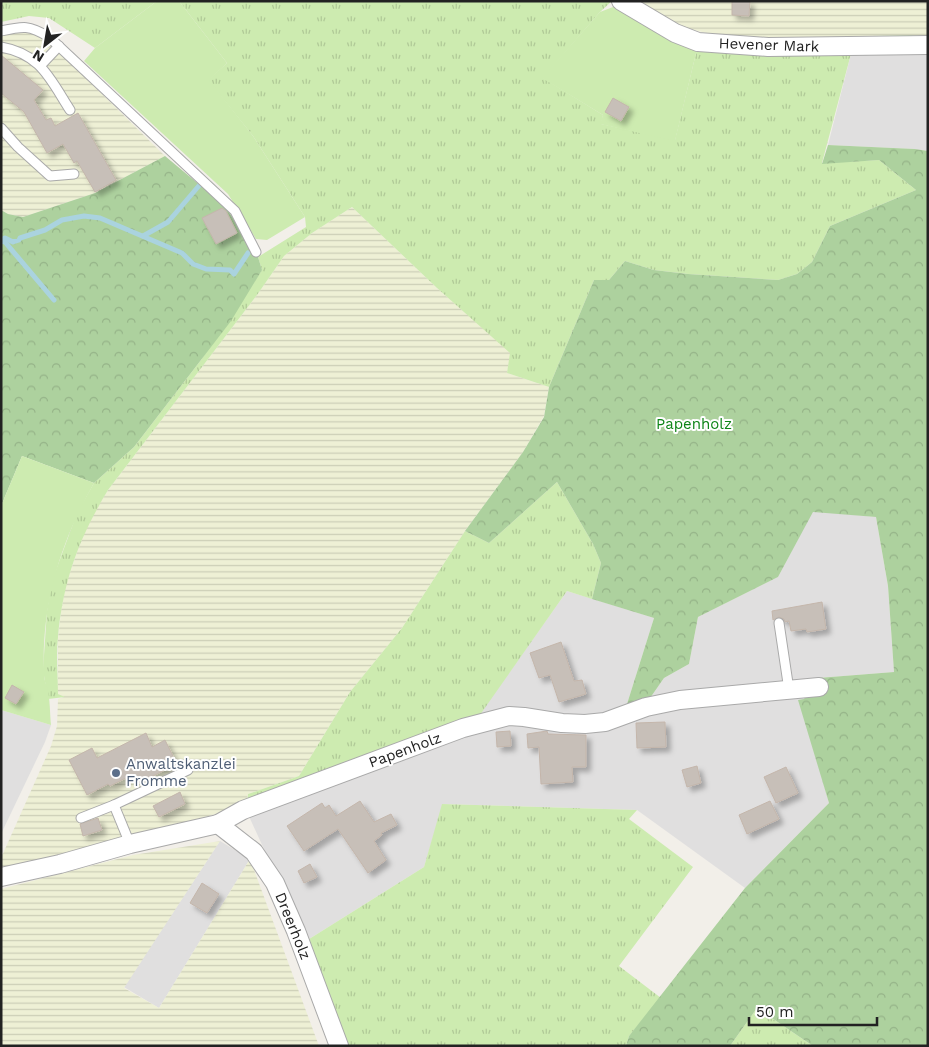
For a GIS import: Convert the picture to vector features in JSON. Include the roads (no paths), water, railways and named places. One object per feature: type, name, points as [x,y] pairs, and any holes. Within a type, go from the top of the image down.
[{"type":"street","name":"Hevener Mark","points":[[621,1],[675,33],[698,42],[768,47],[928,45]]},
{"type":"street","name":"Papenholz","points":[[1,877],[218,824],[243,810],[463,728],[497,718],[509,716],[562,723],[592,724],[605,722],[646,707],[680,700],[819,687]]},
{"type":"street","name":"Dreerholz","points":[[218,824],[254,852],[275,883],[296,931],[339,1046]]},
{"type":"lane","points":[[1,30],[33,27],[49,37],[235,211],[256,252]]},
{"type":"lane","points":[[41,65],[59,46]]},
{"type":"lane","points":[[1,47],[27,55],[41,65],[70,110]]},
{"type":"lane","points":[[1,128],[18,147],[50,176],[74,174]]},
{"type":"lane","points":[[779,623],[789,690]]},
{"type":"lane","points":[[81,818],[114,805],[188,770]]},
{"type":"lane","points":[[114,805],[130,844]]},
{"type":"waterway","points":[[143,236],[168,222],[203,181]]},
{"type":"waterway","points":[[1,240],[5,238],[13,242],[45,230],[62,220],[84,216],[100,218],[182,253],[193,264],[206,269],[230,270],[234,274],[248,253]]},
{"type":"waterway","points":[[1,241],[5,242],[54,300]]},
{"type":"place","name":"Anwaltskanzlei Fromme","points":[[116,773]]}]
